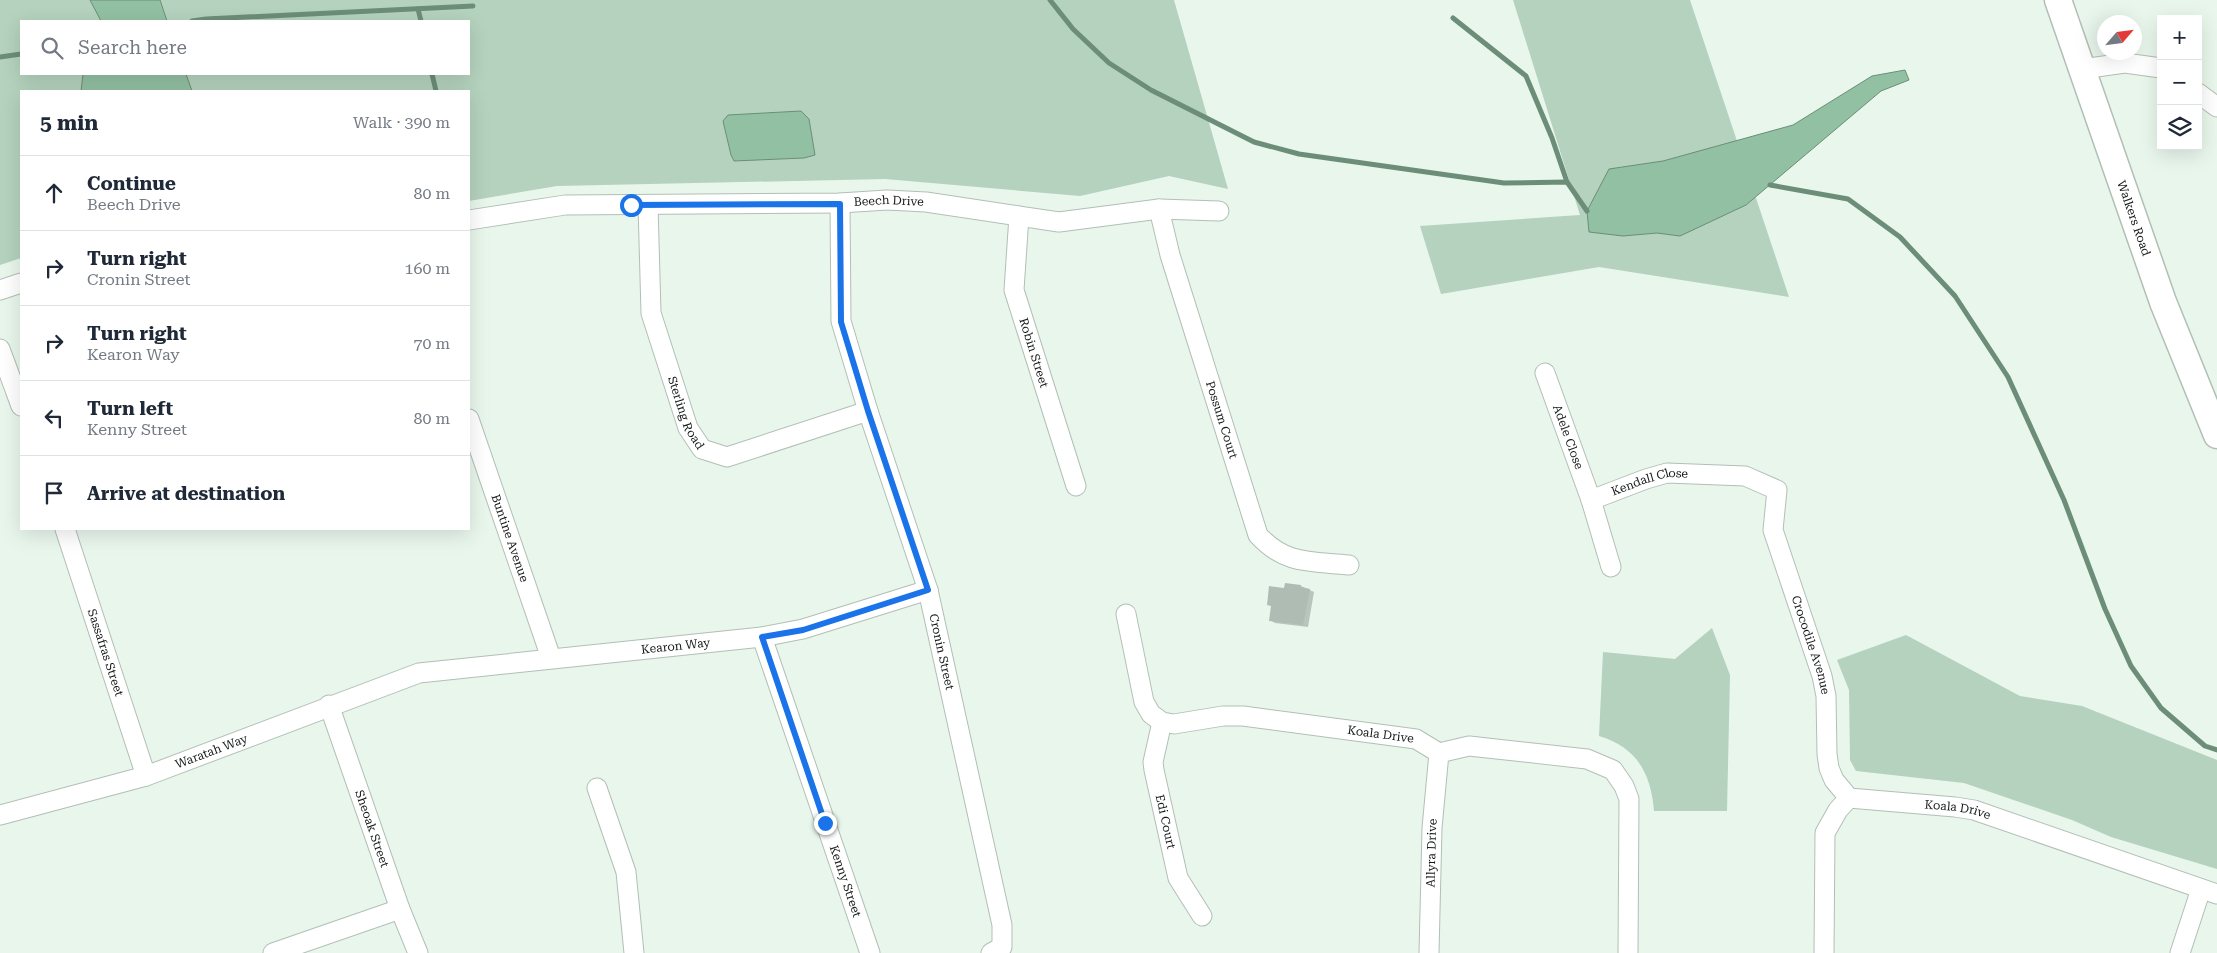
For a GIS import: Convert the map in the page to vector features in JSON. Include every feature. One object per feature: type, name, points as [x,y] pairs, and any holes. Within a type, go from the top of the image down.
[{"type":"street","name":"Walkers Road","points":[[2058,0],[2163,302],[2217,436]]},
{"type":"street","points":[[2082,69],[2125,63],[2157,67]]},
{"type":"street","points":[[2202,96],[2217,107]]},
{"type":"street","name":"Beech Drive","points":[[470,220],[565,205],[840,204],[887,200],[926,202],[1059,222],[1159,209],[1219,211]]},
{"type":"street","name":"Sterling Road","points":[[648,204],[651,313],[688,428],[702,449],[727,457],[868,411]]},
{"type":"street","name":"Cronin Street","points":[[840,204],[841,322],[868,411],[928,590],[1002,925],[1002,947],[991,953]]},
{"type":"street","name":"Possum Court","points":[[1159,209],[1170,255],[1258,535],[1271,549],[1290,559],[1349,565]]},
{"type":"street","name":"Robin Street","points":[[1020,216],[1014,290],[1076,486]]},
{"type":"street","points":[[0,290],[20,283]]},
{"type":"street","points":[[0,349],[20,403]]},
{"type":"street","name":"Adele Close","points":[[1545,373],[1591,500]]},
{"type":"street","name":"Buntine Avenue","points":[[470,423],[551,658]]},
{"type":"street","name":"Kendall Close","points":[[1591,500],[1646,479],[1667,474],[1745,476],[1777,490]]},
{"type":"street","name":"Crocodile Avenue","points":[[1777,490],[1774,530],[1822,676],[1826,696],[1829,768],[1834,780],[1849,798]]},
{"type":"street","points":[[1591,500],[1611,567]]},
{"type":"street","name":"Sassafras Street","points":[[65,530],[146,776]]},
{"type":"street","name":"Kearon Way","points":[[418,673],[762,637],[803,630],[928,590]]},
{"type":"street","points":[[1126,614],[1144,702],[1151,714],[1162,722]]},
{"type":"street","name":"Kenny Street","points":[[762,637],[870,953]]},
{"type":"street","name":"Waratah Way","points":[[0,815],[146,776],[329,705],[418,673]]},
{"type":"street","name":"Sheoak Street","points":[[329,705],[400,909],[418,953]]},
{"type":"street","name":"Koala Drive","points":[[1162,722],[1174,724],[1216,717],[1244,716],[1416,739],[1439,753]]},
{"type":"street","name":"Edi Court","points":[[1162,722],[1153,762],[1154,770],[1178,878],[1202,916]]},
{"type":"street","points":[[1439,753],[1469,746],[1566,756],[1604,764],[1618,775],[1629,799],[1630,812],[1628,953]]},
{"type":"street","name":"Allyra Drive","points":[[1429,953],[1432,828],[1439,753]]},
{"type":"street","points":[[597,788],[626,872],[634,953]]},
{"type":"street","points":[[1824,953],[1825,833],[1838,810],[1849,798]]},
{"type":"street","name":"Koala Drive","points":[[1849,798],[1974,810],[2209,892]]},
{"type":"street","points":[[2180,953],[2209,892]]},
{"type":"street","points":[[273,953],[400,909]]},
{"type":"shaded area","points":[[0,0],[1174,0],[1228,189],[1169,176],[1080,196],[885,179],[557,186],[470,201],[470,90],[20,90],[20,258],[0,265]]},
{"type":"shaded area","points":[[90,0],[160,0],[167,20],[100,20]]},
{"type":"shaded area","points":[[1513,0],[1690,0],[1789,297],[1599,267],[1441,294],[1420,226],[1580,215]]},
{"type":"shaded area","points":[[1905,70],[1909,80],[1881,91],[1746,205],[1680,236],[1657,233],[1623,236],[1589,232],[1587,211],[1609,169],[1663,161],[1793,125],[1872,76]]},
{"type":"shaded area","points":[[83,75],[186,75],[192,90],[81,90]]},
{"type":"shaded area","points":[[801,111],[809,119],[815,155],[804,158],[734,161],[723,121],[728,115]]},
{"type":"shaded area","points":[[1712,628],[1730,675],[1727,811],[1654,811],[1649,785],[1640,764],[1623,747],[1599,736],[1603,652],[1675,659]]},
{"type":"shaded area","points":[[1906,635],[2020,696],[2082,706],[2217,760],[2217,869],[2111,837],[2072,820],[1964,783],[1856,771],[1850,760],[1849,690],[1837,660]]},
{"type":"building","points":[[1285,583],[1301,585],[1301,587],[1310,589],[1303,625],[1269,621],[1271,606],[1267,605],[1269,586],[1284,588]]},
{"type":"waterway","points":[[1050,0],[1073,29],[1109,63],[1151,90],[1254,142],[1299,154],[1504,183],[1567,182],[1587,211]]},
{"type":"waterway","points":[[199,20],[473,6]]},
{"type":"waterway","points":[[418,9],[421,20]]},
{"type":"waterway","points":[[1453,18],[1526,76],[1552,138],[1567,182]]},
{"type":"waterway","points":[[0,57],[20,54]]},
{"type":"waterway","points":[[432,75],[436,90]]},
{"type":"waterway","points":[[1770,185],[1848,199],[1900,237],[1955,296],[2008,377],[2064,500],[2105,609],[2131,666],[2161,708],[2205,746],[2217,750]]},
{"type":"route","points":[[631,205],[840,204],[841,322],[868,411],[928,590],[803,630],[762,637],[825,823]]}]
